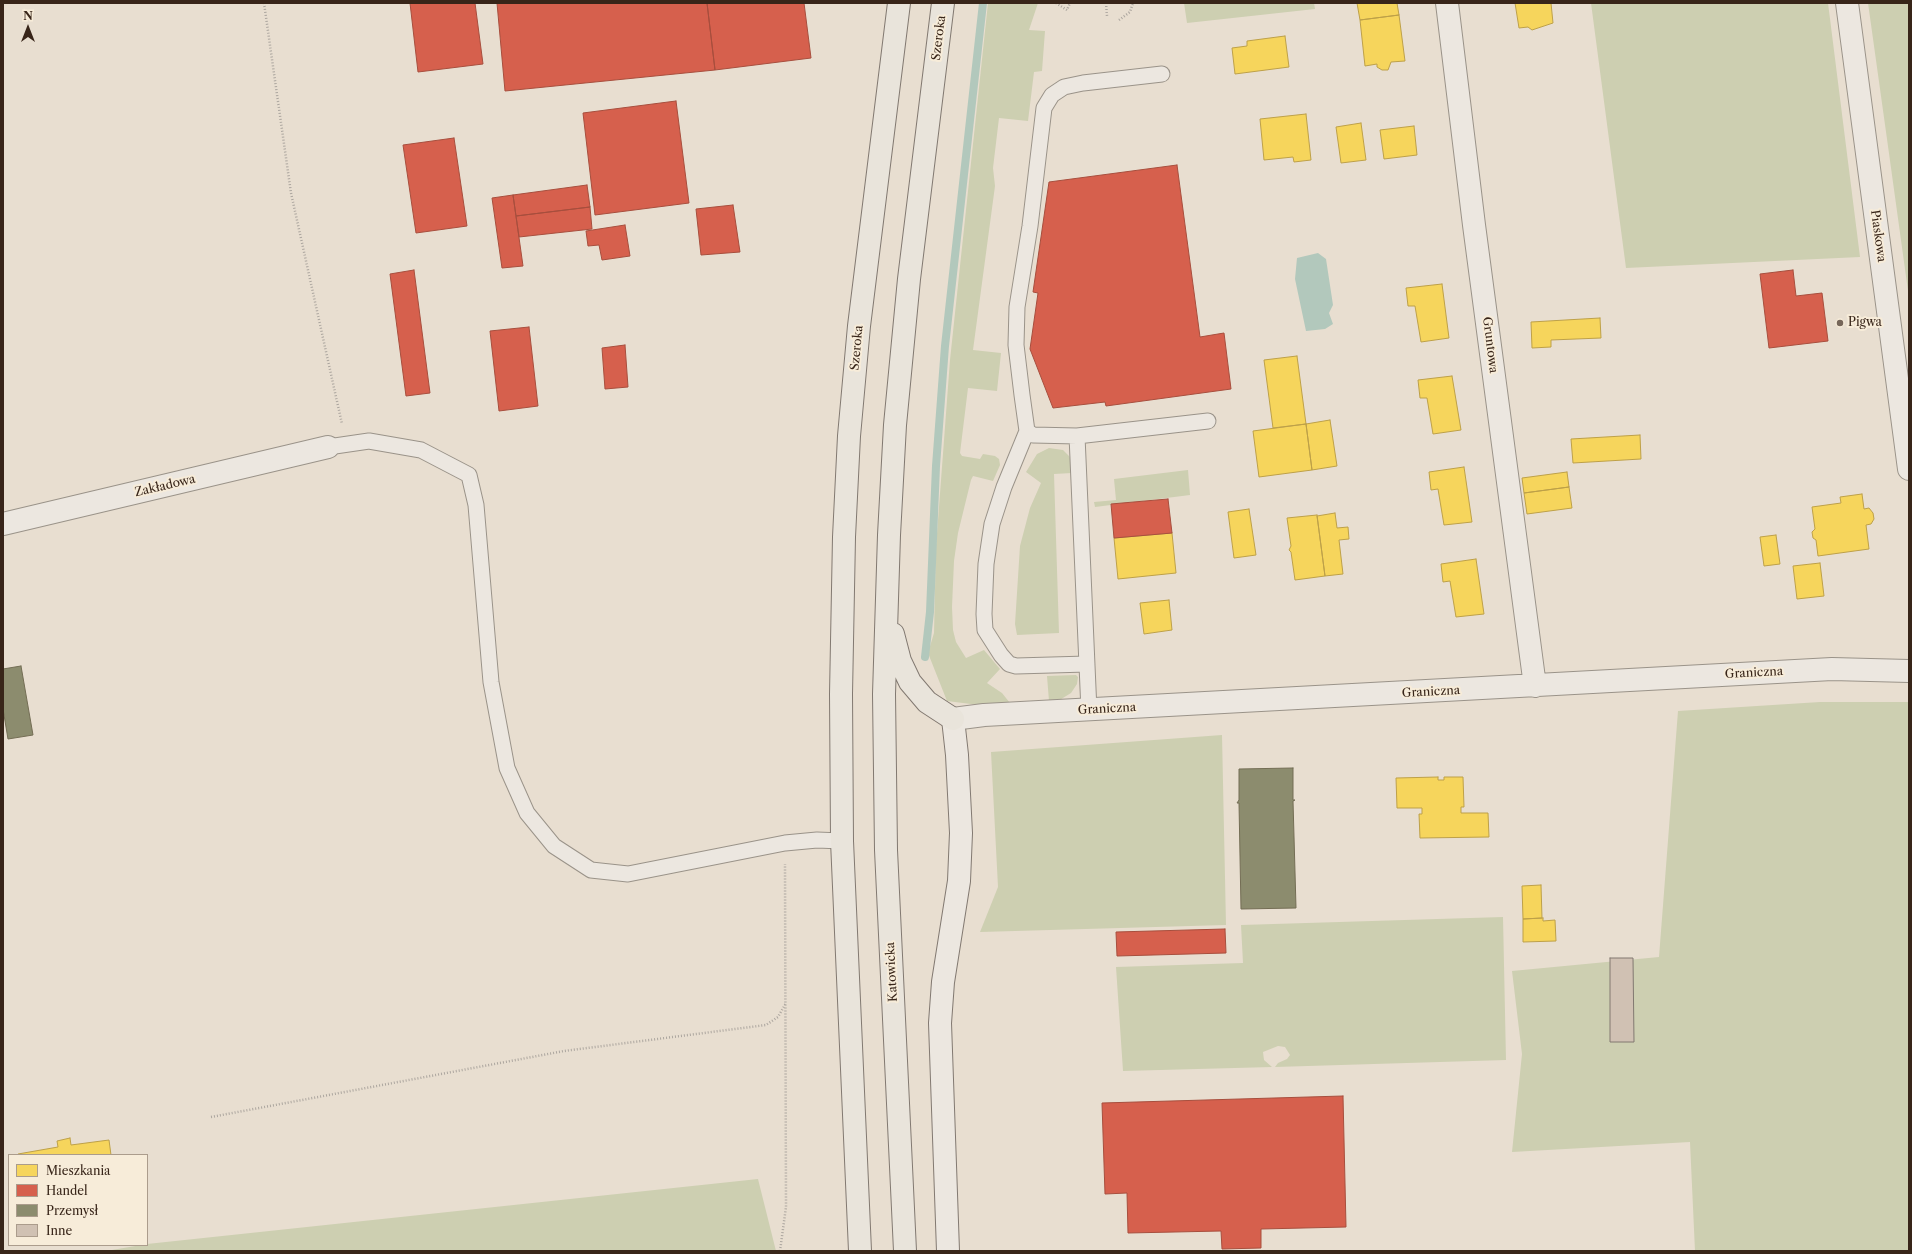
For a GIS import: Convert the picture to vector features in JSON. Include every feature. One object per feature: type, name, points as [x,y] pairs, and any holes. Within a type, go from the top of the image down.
[{"type":"main road","name":"Szeroka","points":[[842,841],[841,694],[844,537],[849,436],[859,326],[899,3]]},
{"type":"main road","name":"Szeroka","points":[[884,694],[895,424],[908,279],[943,3]]},
{"type":"main road","points":[[887,607],[900,661],[910,682],[927,702],[953,719]]},
{"type":"main road","name":"Katowicka","points":[[884,694],[886,850],[905,1251]]},
{"type":"main road","points":[[842,841],[860,1251]]},
{"type":"street","name":"Gruntowa","points":[[1447,3],[1473,218],[1535,686]]},
{"type":"street","name":"Piaskowa","points":[[1847,3],[1909,469]]},
{"type":"street","name":"Zakładowa","points":[[3,524],[337,446]]},
{"type":"street","name":"Graniczna","points":[[953,719],[984,715],[1832,669],[1909,671]]},
{"type":"street","points":[[948,1251],[940,1023],[943,982],[959,880],[961,832],[958,755],[953,719]]},
{"type":"lane","points":[[1087,664],[1016,666],[1009,664],[1000,655],[986,630],[984,614],[986,564],[992,524],[1004,487],[1027,431],[1016,345],[1017,307],[1030,226],[1044,108],[1052,95],[1064,88],[1082,83],[1162,74]]},
{"type":"lane","points":[[1027,431],[1033,435],[1077,436],[1208,421]]},
{"type":"lane","points":[[1077,436],[1089,710]]},
{"type":"lane","points":[[337,446],[369,440],[421,450],[469,475],[476,505],[491,682],[507,768],[527,814],[554,846],[591,870],[628,874],[785,843],[817,840],[842,841]]},
{"type":"path","points":[[264,3],[291,194],[337,446]]},
{"type":"path","points":[[1056,3],[1067,10],[1070,3]]},
{"type":"path","points":[[1106,3],[1107,16]]},
{"type":"path","points":[[1119,20],[1130,12],[1133,3]]},
{"type":"path","points":[[780,1251],[786,1207],[785,843]]},
{"type":"path","points":[[212,1117],[564,1051],[766,1026],[778,1017],[786,1003]]},
{"type":"shaded area","points":[[988,3],[1038,3],[1029,30],[1045,31],[1042,71],[1034,72],[1028,121],[999,118],[993,168],[995,186],[973,350],[1001,353],[997,391],[968,388],[960,453],[962,456],[980,459],[983,454],[995,456],[999,459],[1000,465],[993,481],[973,476],[971,480],[958,533],[954,561],[952,607],[953,630],[956,642],[966,658],[984,650],[1000,669],[987,683],[1002,693],[1010,703],[979,705],[947,701],[928,653],[934,633],[936,547],[950,360]]},
{"type":"shaded area","points":[[1184,3],[1314,3],[1315,9],[1187,23]]},
{"type":"shaded area","points":[[1591,3],[1828,3],[1860,257],[1626,268]]},
{"type":"shaded area","points":[[1868,3],[1909,3],[1909,298],[1887,139]]},
{"type":"shaded area","points":[[1318,253],[1326,259],[1333,305],[1329,313],[1333,324],[1325,329],[1306,331],[1295,279],[1297,258]]},
{"type":"shaded area","points":[[1049,448],[1063,450],[1072,462],[1072,473],[1054,474],[1059,633],[1017,635],[1015,624],[1020,546],[1030,508],[1041,483],[1026,472],[1037,454]]},
{"type":"shaded area","points":[[1188,470],[1190,495],[1095,507],[1094,502],[1116,500],[1114,479]]},
{"type":"shaded area","points":[[1076,675],[1078,677],[1077,684],[1071,693],[1058,701],[1049,701],[1047,676]]},
{"type":"shaded area","points":[[1820,702],[1909,702],[1909,1251],[1695,1251],[1690,1142],[1512,1152],[1522,1054],[1512,971],[1659,957],[1678,711]]},
{"type":"shaded area","points":[[1222,735],[1226,925],[980,932],[998,887],[991,752]]},
{"type":"shaded area","points":[[1503,917],[1506,1060],[1275,1067],[1278,1063],[1287,1059],[1290,1055],[1285,1047],[1278,1046],[1263,1052],[1264,1060],[1272,1067],[1123,1071],[1116,967],[1243,963],[1241,925]]},
{"type":"shaded area","points":[[758,1179],[776,1251],[106,1251],[135,1246],[148,1246],[148,1244]]},
{"type":"building: Mieszkania","points":[[1357,3],[1397,3],[1399,15],[1360,20]]},
{"type":"building: Mieszkania","points":[[1515,3],[1551,3],[1553,23],[1532,30],[1528,27],[1519,28]]},
{"type":"building: Mieszkania","points":[[1399,15],[1405,61],[1391,62],[1388,70],[1382,70],[1377,67],[1377,64],[1365,66],[1360,20]]},
{"type":"building: Mieszkania","points":[[1285,36],[1289,67],[1235,74],[1232,48],[1247,46],[1247,41]]},
{"type":"building: Mieszkania","points":[[1306,114],[1311,160],[1294,162],[1293,157],[1264,160],[1260,119]]},
{"type":"building: Mieszkania","points":[[1361,123],[1366,160],[1341,163],[1336,127]]},
{"type":"building: Mieszkania","points":[[1414,126],[1417,155],[1384,159],[1380,130]]},
{"type":"building: Mieszkania","points":[[1442,284],[1449,338],[1421,342],[1415,306],[1408,306],[1406,288]]},
{"type":"building: Mieszkania","points":[[1600,318],[1601,338],[1551,340],[1551,347],[1532,348],[1531,322]]},
{"type":"building: Mieszkania","points":[[1297,356],[1306,424],[1273,428],[1264,360]]},
{"type":"building: Mieszkania","points":[[1452,376],[1461,430],[1433,434],[1427,398],[1420,398],[1418,380]]},
{"type":"building: Mieszkania","points":[[1330,420],[1337,466],[1312,470],[1306,424]]},
{"type":"building: Mieszkania","points":[[1306,424],[1312,470],[1259,477],[1253,431]]},
{"type":"building: Mieszkania","points":[[1640,435],[1641,459],[1573,463],[1571,439]]},
{"type":"building: Mieszkania","points":[[1464,467],[1472,522],[1444,525],[1438,489],[1431,490],[1429,472]]},
{"type":"building: Mieszkania","points":[[1567,472],[1569,487],[1524,493],[1522,478]]},
{"type":"building: Mieszkania","points":[[1569,487],[1572,508],[1527,514],[1524,493]]},
{"type":"building: Mieszkania","points":[[1862,494],[1864,509],[1869,508],[1873,513],[1874,519],[1871,524],[1866,525],[1869,549],[1818,556],[1816,540],[1813,538],[1812,532],[1815,529],[1812,507],[1841,503],[1840,497]]},
{"type":"building: Mieszkania","points":[[1249,509],[1256,555],[1234,558],[1228,512]]},
{"type":"building: Mieszkania","points":[[1335,513],[1337,528],[1348,527],[1349,539],[1339,540],[1343,574],[1325,576],[1317,516]]},
{"type":"building: Mieszkania","points":[[1317,515],[1325,576],[1295,580],[1291,552],[1289,550],[1291,546],[1287,518]]},
{"type":"building: Mieszkania","points":[[1172,533],[1176,573],[1118,579],[1114,538]]},
{"type":"building: Mieszkania","points":[[1776,535],[1780,564],[1764,566],[1760,537]]},
{"type":"building: Mieszkania","points":[[1476,559],[1484,614],[1456,617],[1450,581],[1443,582],[1441,564]]},
{"type":"building: Mieszkania","points":[[1820,563],[1824,596],[1797,599],[1793,566]]},
{"type":"building: Mieszkania","points":[[1169,600],[1172,630],[1144,634],[1140,603]]},
{"type":"building: Mieszkania","points":[[1438,777],[1438,780],[1444,780],[1444,777],[1463,777],[1464,807],[1461,807],[1461,813],[1488,813],[1489,837],[1420,838],[1419,814],[1422,814],[1422,808],[1397,808],[1396,778]]},
{"type":"building: Mieszkania","points":[[1541,885],[1542,918],[1523,919],[1522,886]]},
{"type":"building: Mieszkania","points":[[1543,918],[1543,921],[1555,920],[1556,941],[1523,942],[1523,919]]},
{"type":"building: Mieszkania","points":[[70,1138],[71,1145],[109,1140],[111,1154],[18,1154],[58,1147],[57,1141]]},
{"type":"building: Handel","points":[[410,3],[475,3],[483,64],[418,72]]},
{"type":"building: Handel","points":[[497,3],[707,3],[715,70],[505,91]]},
{"type":"building: Handel","points":[[707,3],[804,3],[811,58],[715,70]]},
{"type":"building: Handel","points":[[676,101],[689,203],[595,215],[583,113]]},
{"type":"building: Handel","points":[[454,138],[467,226],[416,233],[403,145]]},
{"type":"building: Handel","points":[[1177,165],[1200,337],[1224,333],[1231,389],[1106,406],[1105,402],[1053,408],[1030,349],[1038,293],[1033,292],[1049,182]]},
{"type":"building: Handel","points":[[587,185],[590,207],[516,216],[513,195]]},
{"type":"building: Handel","points":[[513,195],[523,266],[502,268],[492,198]]},
{"type":"building: Handel","points":[[733,205],[740,252],[701,255],[696,209]]},
{"type":"building: Handel","points":[[590,207],[592,229],[519,237],[516,216]]},
{"type":"building: Handel","points":[[625,225],[630,256],[602,260],[599,245],[588,246],[586,231]]},
{"type":"building: Handel","points":[[414,270],[430,393],[406,396],[390,274]]},
{"type":"building: Handel","points":[[1793,270],[1796,296],[1822,293],[1828,341],[1769,348],[1760,274]]},
{"type":"building: Handel","points":[[529,327],[538,406],[499,411],[490,331]]},
{"type":"building: Handel","points":[[625,345],[628,387],[605,389],[602,348]]},
{"type":"building: Handel","points":[[1168,499],[1172,533],[1114,538],[1111,504]]},
{"type":"building: Handel","points":[[1225,929],[1226,953],[1117,956],[1116,932]]},
{"type":"building: Handel","points":[[1343,1096],[1346,1227],[1261,1229],[1261,1248],[1222,1249],[1221,1231],[1128,1233],[1127,1193],[1105,1194],[1102,1103]]},
{"type":"building: Przemysł","points":[[21,666],[33,735],[8,739],[3,709],[3,669]]},
{"type":"building: Przemysł","points":[[1293,768],[1293,800],[1295,800],[1293,801],[1296,908],[1241,909],[1239,803],[1237,803],[1239,800],[1239,769]]},
{"type":"building: Inne","points":[[1610,958],[1633,958],[1634,1042],[1610,1042]]},
{"type":"waterway","points":[[925,657],[930,612],[936,466],[945,346],[983,3]]},
{"type":"place","name":"Pigwa","points":[[1840,323]]}]
